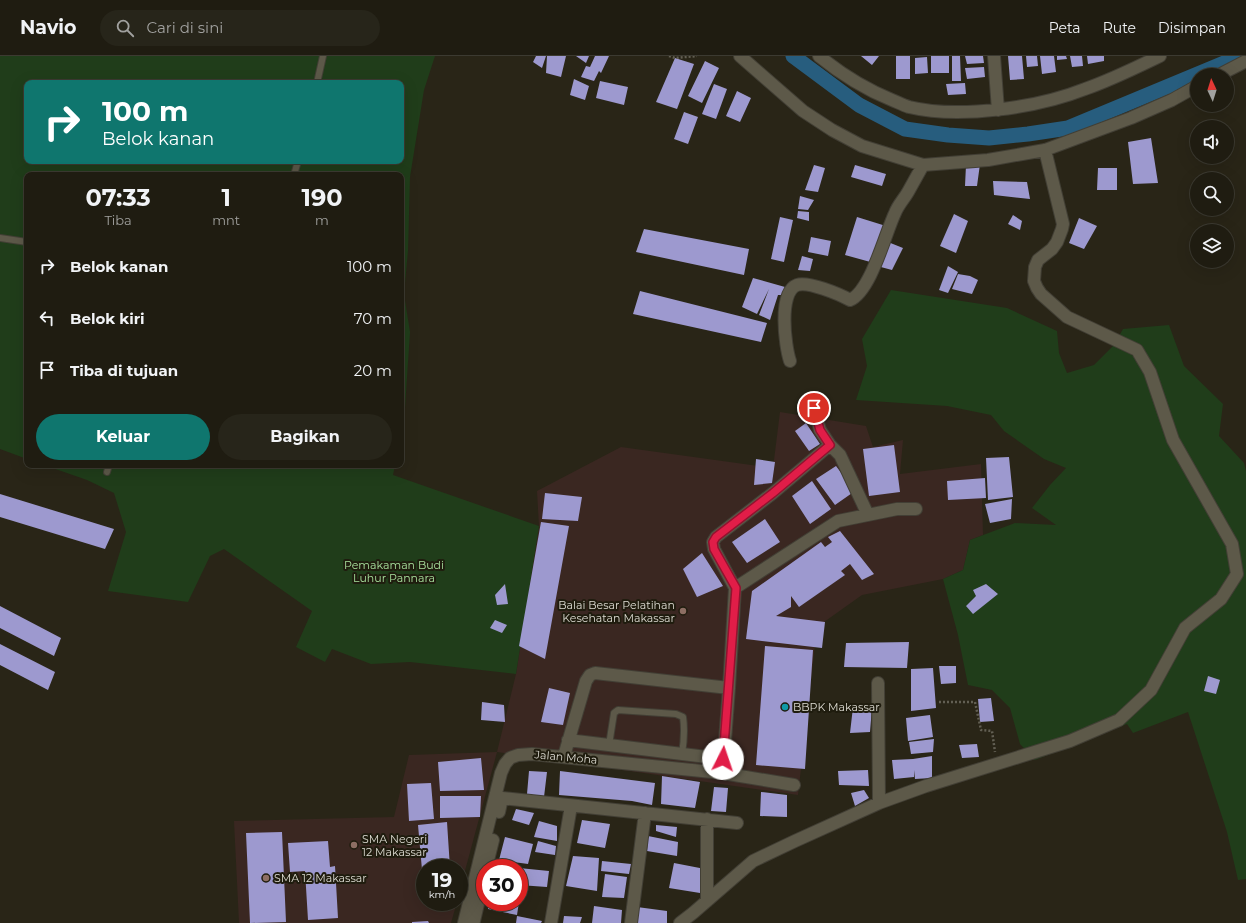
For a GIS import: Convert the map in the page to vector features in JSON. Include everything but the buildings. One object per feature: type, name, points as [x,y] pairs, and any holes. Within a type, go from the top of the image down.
[{"type":"street","points":[[740,56],[803,111],[832,130],[862,146],[923,165],[988,160],[1045,150],[1131,118],[1172,100],[1190,90]]},
{"type":"street","points":[[819,56],[835,69],[876,94],[908,107],[950,112],[998,110],[1045,101],[1084,90],[1160,56]]},
{"type":"street","points":[[994,56],[998,110]]},
{"type":"street","points":[[1232,68],[1246,61]]},
{"type":"street","points":[[680,923],[753,861],[794,841],[879,803],[926,786],[1070,741],[1119,720],[1151,690],[1185,628],[1221,599],[1237,574],[1232,544],[1173,440],[1150,372],[1137,350],[1067,317],[1041,294],[1037,288],[1034,281],[1035,267],[1038,260],[1052,249],[1057,242],[1063,224],[1045,150]]},
{"type":"street","points":[[790,361],[785,338],[784,320],[790,290],[797,285],[814,285],[850,300],[855,297],[861,291],[874,266],[898,207],[908,193],[923,165]]},
{"type":"street","points":[[814,408],[820,430],[830,445],[840,455],[868,515]]},
{"type":"street","points":[[722,773],[736,588],[714,549],[713,542],[716,537],[773,493],[830,445]]},
{"type":"street","points":[[736,588],[838,521],[897,509],[916,509]]},
{"type":"street","points":[[564,756],[586,680],[590,675],[595,673],[729,688]]},
{"type":"street","points":[[878,683],[879,803]]},
{"type":"street","points":[[568,740],[723,759]]},
{"type":"street","name":"Jalan Moha","points":[[464,923],[501,773],[505,764],[510,758],[518,755],[532,754],[564,756],[722,773],[794,785]]},
{"type":"street","points":[[488,859],[502,798],[737,823]]},
{"type":"street","points":[[551,923],[571,806]]},
{"type":"street","points":[[631,923],[645,814]]},
{"type":"street","points":[[707,819],[707,901]]},
{"type":"street","points":[[471,923],[474,921],[476,911]]},
{"type":"lane","points":[[318,80],[323,56]]},
{"type":"lane","points":[[0,238],[24,242]]},
{"type":"lane","points":[[107,472],[108,468]]},
{"type":"lane","points":[[609,745],[614,713],[618,710],[676,714],[682,718],[684,724],[682,754]]},
{"type":"path","points":[[669,56],[675,58],[697,56]]},
{"type":"path","points":[[940,702],[975,702],[981,730],[992,731],[996,764]]},
{"type":"shaded area","name":"Balai Besar Pelatihan Kesehatan Makassar","points":[[780,412],[866,426],[873,447],[903,440],[900,474],[981,464],[983,535],[970,540],[963,570],[943,579],[862,595],[817,627],[798,795],[497,752],[516,674],[539,526],[537,491],[621,447],[773,468]]},
{"type":"shaded area","name":"SMA Negeri 12 Makassar","points":[[497,752],[468,860],[416,859],[416,911],[454,911],[451,923],[239,923],[234,821],[394,817],[409,755]]},
{"type":"green space","points":[[0,56],[435,56],[424,90],[410,177],[408,251],[404,294],[404,172],[24,172],[24,458],[0,449]]},
{"type":"green space","points":[[891,290],[1007,308],[1057,331],[1059,353],[1067,373],[1094,365],[1114,345],[1123,329],[1169,325],[1184,366],[1223,404],[1219,436],[1244,463],[1246,471],[1246,879],[1238,880],[1227,832],[1188,712],[1133,733],[1127,724],[1035,760],[1020,744],[1010,708],[992,690],[968,685],[958,635],[943,579],[963,570],[970,540],[1015,523],[1056,525],[1032,508],[1066,468],[1044,459],[1004,431],[991,415],[947,406],[856,400],[867,366],[862,339]]},
{"type":"green space","points":[[404,294],[410,332],[404,414]]},
{"type":"green space","name":"Pemakaman Budi Luhur Pannara","points":[[53,468],[394,468],[393,475],[539,526],[516,674],[410,662],[371,664],[332,649],[325,662],[296,647],[312,611],[224,549],[210,556],[188,602],[108,591],[126,532],[114,493],[87,480]]},
{"type":"waterway","points":[[793,56],[859,105],[905,129],[948,135],[989,138],[1068,128],[1241,56]]},
{"type":"place","name":"Balai Besar Pelatihan Kesehatan Makassar","points":[[683,611]]},
{"type":"place","name":"BBPK Makassar","points":[[785,707]]},
{"type":"place","name":"SMA Negeri 12 Makassar","points":[[354,845]]},
{"type":"place","name":"SMA 12 Makassar","points":[[266,878]]},
{"type":"route","points":[[723,759],[736,588],[714,549],[713,542],[716,537],[773,493],[830,445],[820,430],[814,408]]}]
